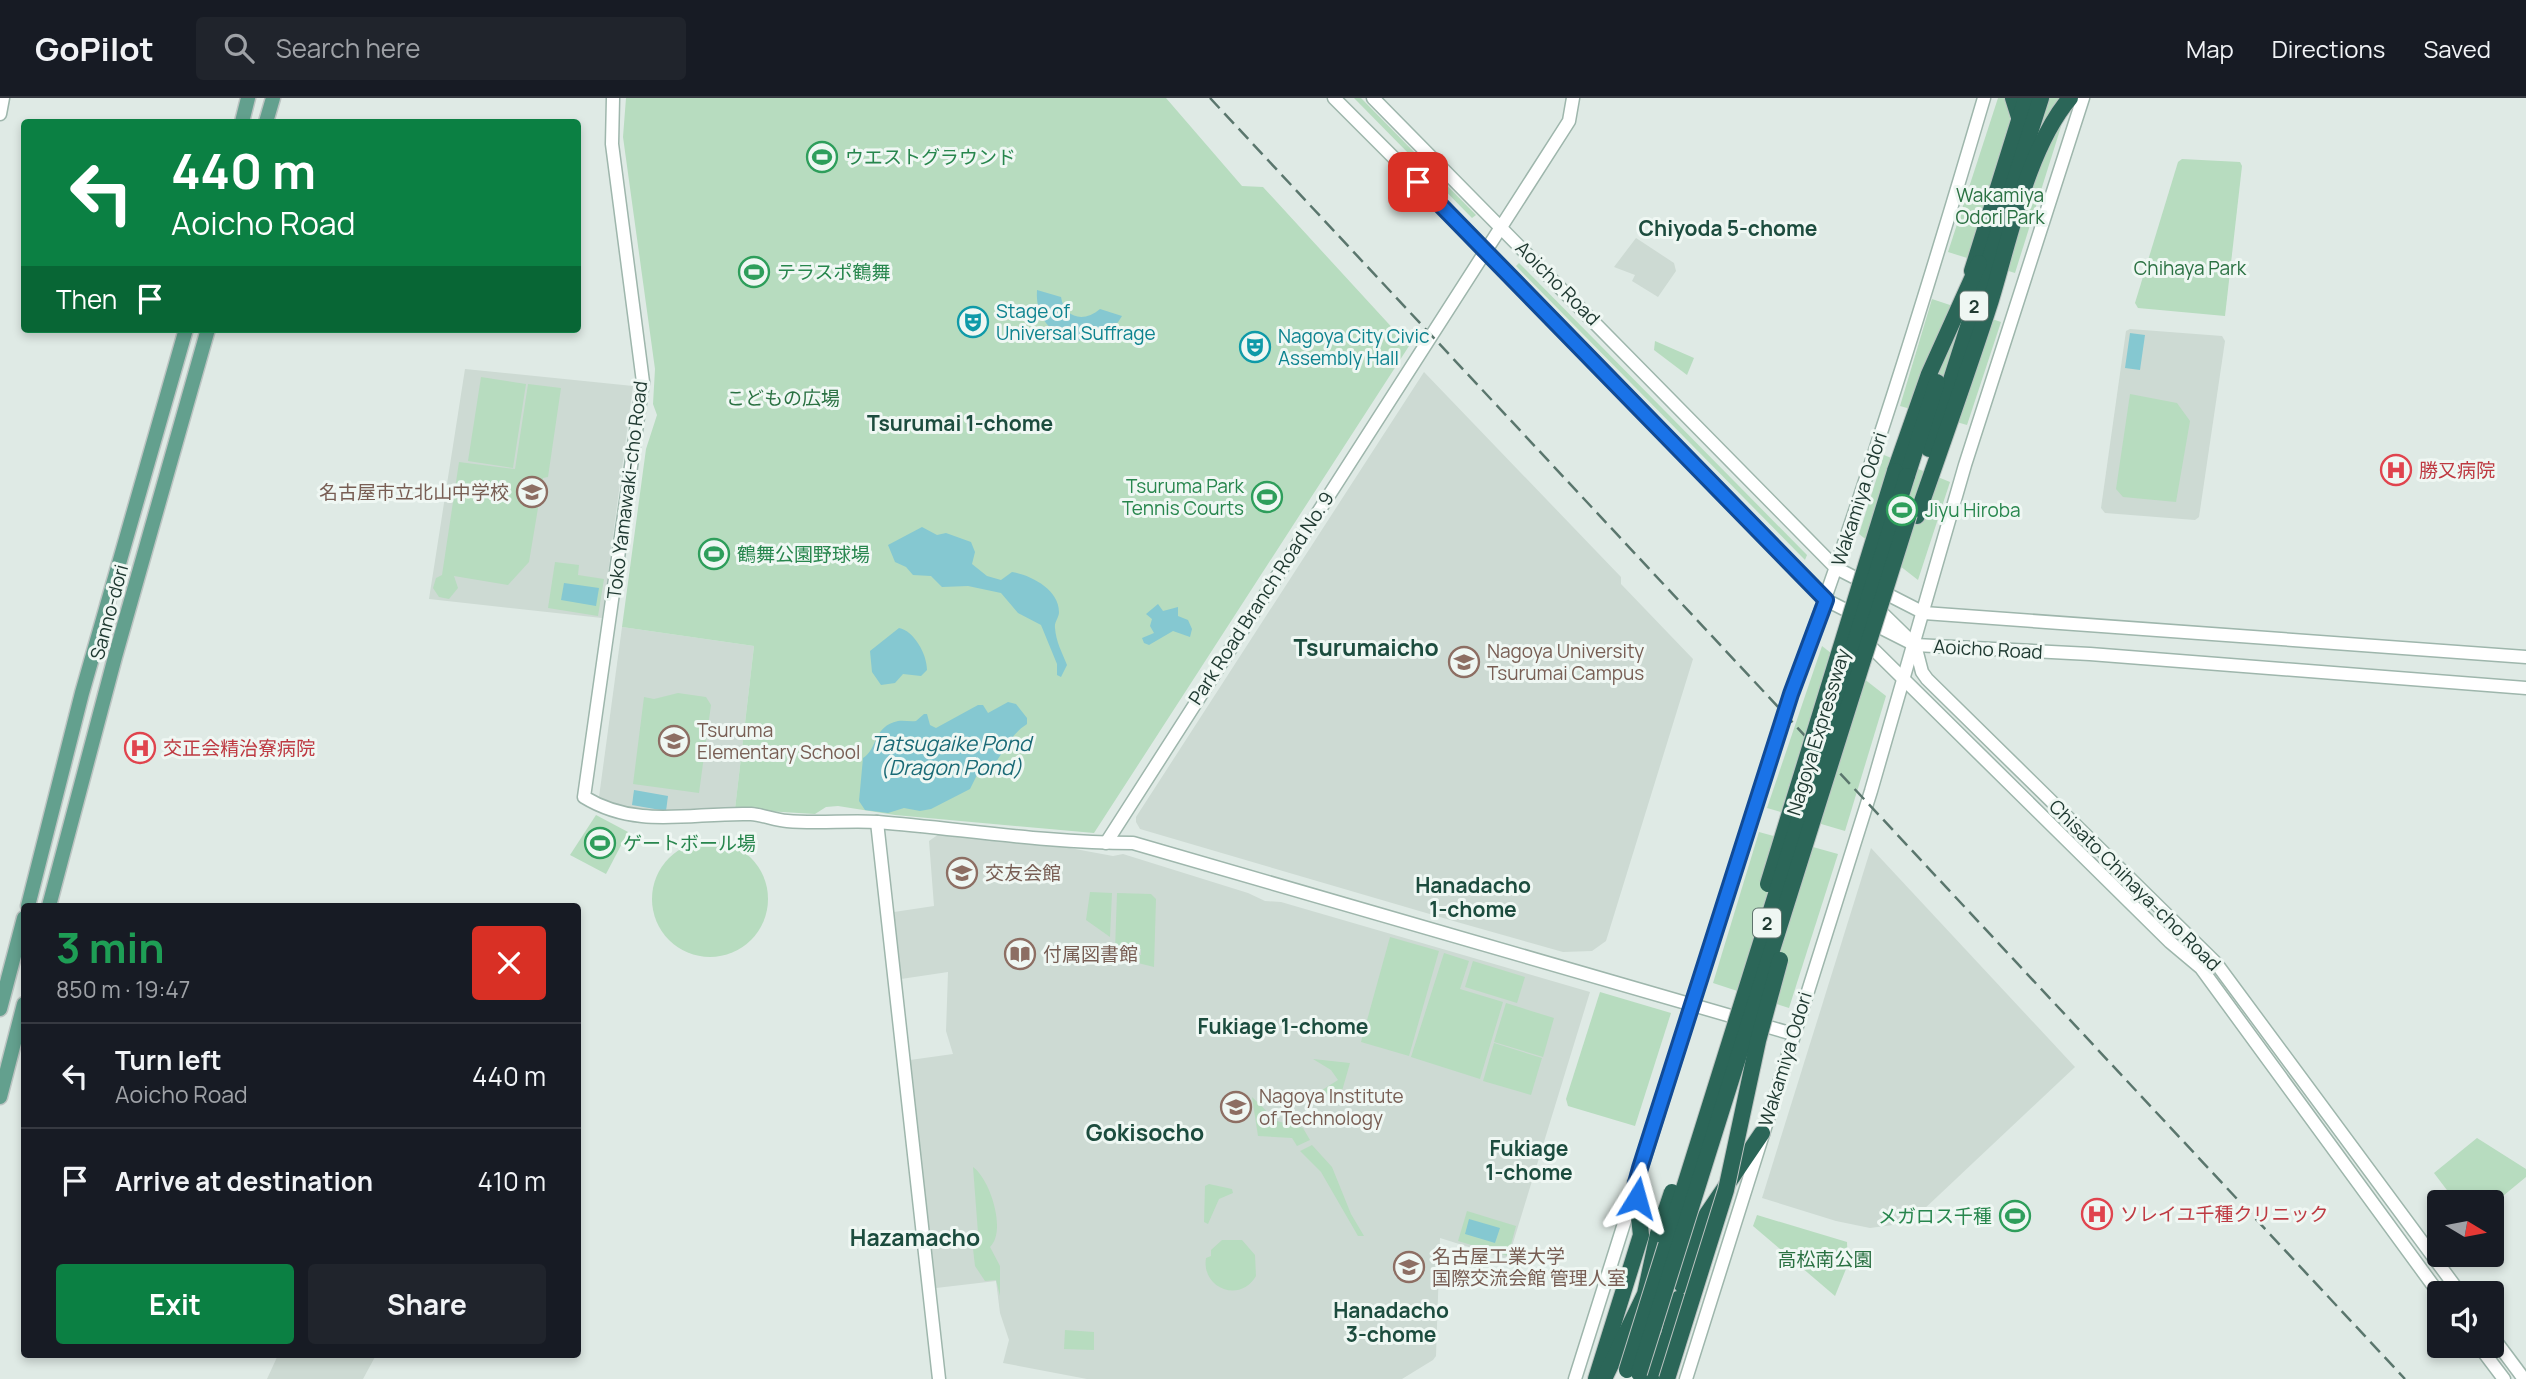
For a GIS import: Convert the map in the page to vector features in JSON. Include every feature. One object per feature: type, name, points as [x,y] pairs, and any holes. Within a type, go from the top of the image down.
[{"type":"highway","points":[[1604,1379],[1645,1293],[1658,1234],[1682,1179],[1762,925],[1793,798],[1909,429],[2007,192],[2021,138],[2013,98]]},
{"type":"highway","name":"Nagoya Expressway","points":[[1636,1376],[1682,1179],[2026,98]]},
{"type":"highway","name":"Nagoya Expressway","points":[[1636,1376],[1821,806],[2041,98]]},
{"type":"highway","points":[[1667,1379],[1720,1213],[1763,1020],[1821,806],[1913,515],[2036,157],[2049,126],[2070,98]]},
{"type":"highway","points":[[1636,1376],[1669,1335],[1705,1217],[1762,1133]]},
{"type":"highway","points":[[1596,1379],[1641,1235],[1636,1183]]},
{"type":"main road","points":[[243,119],[248,98]]},
{"type":"main road","points":[[267,119],[272,98]]},
{"type":"main road","name":"Sanno-dori","points":[[29,903],[82,693],[185,333]]},
{"type":"main road","name":"Sanno-dori","points":[[50,903],[115,657],[207,333]]},
{"type":"main road","points":[[0,1009],[21,929]]},
{"type":"main road","points":[[0,1097],[21,1016]]},
{"type":"street","points":[[0,114],[4,98]]},
{"type":"street","name":"Toko Yamawaki-cho Road","points":[[613,98],[612,144],[643,382],[584,797],[620,813],[656,819],[751,814],[788,821],[877,822]]},
{"type":"street","name":"Aoicho Road","points":[[1334,98],[1487,250],[1826,600],[1915,645],[2090,654],[2524,691]]},
{"type":"street","name":"Aoicho Road","points":[[1373,98],[1836,568],[1924,613],[2526,657]]},
{"type":"street","name":"Park Road Branch Road No. 9","points":[[1106,843],[1503,227],[1569,121],[1573,98]]},
{"type":"street","name":"Wakamiya Odori","points":[[1575,1379],[1791,694],[1826,600],[1984,98]]},
{"type":"street","name":"Wakamiya Odori","points":[[1686,1379],[1904,682],[1965,465],[2083,98]]},
{"type":"street","name":"Chisato Chihaya-cho Road","points":[[1836,568],[1915,645],[1922,672],[1927,679],[2216,963],[2352,1152],[2451,1281]]},
{"type":"street","name":"Chisato Chihaya-cho Road","points":[[1826,600],[1904,682],[2200,968],[2430,1281]]},
{"type":"street","points":[[939,1379],[877,822],[1146,847],[1793,1034]]},
{"type":"street","points":[[2504,1352],[2524,1379]]},
{"type":"street","points":[[2488,1358],[2504,1379]]},
{"type":"shaded area","points":[[1636,238],[1674,263],[1676,271],[1658,297],[1632,281],[1635,275],[1614,267]]},
{"type":"shaded area","points":[[2130,329],[2222,336],[2225,341],[2199,517],[2195,520],[2105,513],[2101,508],[2126,331]]},
{"type":"shaded area","name":"名古屋市立北山中学校","points":[[465,369],[633,386],[602,618],[429,599]]},
{"type":"shaded area","name":"Nagoya University Tsurumai Campus","points":[[1424,372],[1621,577],[1621,584],[1693,659],[1606,941],[1592,951],[1563,952],[1140,829],[1136,822],[1136,817]]},
{"type":"shaded area","name":"Tsuruma Elementary School","points":[[622,627],[754,646],[735,809],[652,813],[626,808],[599,797]]},
{"type":"shaded area","name":"Nagoya Institute of Technology","points":[[939,834],[1048,844],[1113,856],[1123,854],[1248,893],[1265,901],[1281,902],[1590,992],[1509,1256],[1504,1258],[1440,1238],[1436,1356],[1433,1360],[1402,1379],[1087,1379],[1003,1363],[1009,1340],[1000,1313],[996,1281],[936,1288],[910,1060],[953,1054],[946,1031],[948,972],[901,979],[894,912],[934,906],[929,841]]},
{"type":"shaded area","points":[[1871,848],[2075,1067],[1922,1211],[1893,1225],[1870,1228],[1836,1221],[1762,1198]]},
{"type":"shaded area","points":[[276,1358],[374,1358],[363,1379],[267,1379]]},
{"type":"green space","name":"こどもの広場","points":[[626,98],[1166,98],[1242,186],[1263,187],[1409,346],[1094,833],[895,815],[838,806],[826,807],[815,814],[735,809],[754,646],[622,627],[646,449],[657,415],[653,404],[655,369],[623,137]]},
{"type":"green space","points":[[1354,98],[1361,98],[1476,215],[1472,218]]},
{"type":"green space","name":"Wakamiya Odori Park","points":[[1998,98],[2070,98],[2015,273],[1948,252]]},
{"type":"green space","name":"Chihaya Park","points":[[2182,159],[2240,162],[2242,166],[2225,316],[2138,308],[2135,303],[2178,162]]},
{"type":"green space","points":[[1519,263],[1807,555],[1805,560],[1516,266]]},
{"type":"green space","points":[[1932,299],[2001,322],[1967,425],[1900,406]]},
{"type":"green space","points":[[1655,341],[1694,358],[1687,375],[1654,350]]},
{"type":"green space","points":[[481,377],[526,384],[513,468],[468,461]]},
{"type":"green space","points":[[528,384],[561,388],[548,477],[543,478],[529,562],[508,585],[454,576],[458,588],[449,599],[439,597],[433,588],[436,578],[442,575],[459,462],[515,469]]},
{"type":"green space","points":[[2130,394],[2177,403],[2190,421],[2176,502],[2123,497],[2116,489]]},
{"type":"green space","points":[[1884,455],[1950,482],[1918,580],[1859,534]]},
{"type":"green space","points":[[555,562],[579,565],[578,575],[604,579],[598,616],[548,608]]},
{"type":"green space","points":[[1822,646],[1886,696],[1845,831],[1767,808]]},
{"type":"green space","points":[[678,693],[706,697],[711,705],[699,793],[633,784],[644,697],[654,699]]},
{"type":"green space","name":"ゲートボール場","points":[[596,815],[628,832],[606,874],[570,855]]},
{"type":"green space","points":[[1759,832],[1838,854],[1789,1008],[1713,983]]},
{"type":"green space","points":[[710,841],[732,845],[751,858],[764,877],[768,899],[764,921],[751,940],[732,953],[710,957],[688,953],[669,940],[656,921],[652,899],[656,877],[669,858],[688,845]]},
{"type":"green space","points":[[1090,892],[1112,893],[1110,937],[1086,920]]},
{"type":"green space","points":[[1117,893],[1151,894],[1156,899],[1154,967],[1134,962],[1134,955],[1141,955],[1141,949],[1128,949],[1130,960],[1115,950]]},
{"type":"green space","points":[[1390,937],[1439,951],[1409,1056],[1361,1042]]},
{"type":"green space","points":[[1444,953],[1469,961],[1460,989],[1503,1002],[1480,1079],[1411,1057]]},
{"type":"green space","points":[[1473,961],[1525,977],[1517,1003],[1465,987]]},
{"type":"green space","points":[[1600,992],[1671,1013],[1635,1126],[1568,1106],[1566,1099]]},
{"type":"green space","points":[[1506,1003],[1554,1018],[1543,1057],[1494,1042]]},
{"type":"green space","points":[[1494,1043],[1542,1058],[1531,1095],[1483,1081]]},
{"type":"green space","points":[[1313,1059],[1350,1063],[1340,1098],[1319,1092],[1338,1080],[1331,1070]]},
{"type":"green space","points":[[1252,1097],[1277,1121],[1303,1128],[1310,1140],[1297,1146],[1292,1138],[1258,1136]]},
{"type":"green space","points":[[2477,1138],[2526,1169],[2526,1177],[2504,1195],[2504,1190],[2447,1190],[2434,1173]]},
{"type":"green space","points":[[1312,1145],[1332,1167],[1351,1214],[1364,1236],[1358,1236],[1321,1172],[1300,1151]]},
{"type":"green space","points":[[973,1167],[985,1182],[997,1218],[995,1239],[990,1247],[1000,1266],[1000,1296],[996,1280],[985,1281],[975,1266],[972,1240],[978,1233]]},
{"type":"green space","points":[[1209,1184],[1232,1189],[1233,1193],[1219,1199],[1208,1224],[1204,1222],[1205,1186]]},
{"type":"green space","points":[[1467,1211],[1516,1226],[1508,1256],[1458,1241]]},
{"type":"green space","name":"高松南公園","points":[[1757,1215],[1847,1242],[1848,1264],[1835,1296],[1753,1226]]},
{"type":"green space","points":[[1222,1240],[1242,1240],[1255,1255],[1256,1276],[1241,1289],[1223,1289],[1209,1277],[1206,1258],[1211,1256],[1211,1250]]},
{"type":"green space","points":[[1065,1330],[1094,1332],[1094,1350],[1064,1349]]},
{"type":"water","points":[[1037,290],[1061,297],[1066,310],[1076,316],[1088,316],[1100,309],[1122,316],[1111,330],[1098,338],[1083,341],[1069,339],[1045,322],[1038,308]]},
{"type":"water","points":[[2130,333],[2145,335],[2140,370],[2125,368]]},
{"type":"water","points":[[922,527],[937,535],[946,533],[971,542],[975,552],[972,564],[987,576],[1001,580],[1012,572],[1027,576],[1049,590],[1058,604],[1056,633],[1067,665],[1061,677],[1057,675],[1057,664],[1041,625],[1018,613],[1001,593],[968,586],[942,587],[931,576],[913,575],[906,567],[895,562],[888,545]]},
{"type":"water","points":[[564,583],[599,588],[596,606],[561,600]]},
{"type":"water","points":[[1158,604],[1163,611],[1178,607],[1178,616],[1188,620],[1192,629],[1190,637],[1173,631],[1149,645],[1144,643],[1142,638],[1154,633],[1150,626],[1152,619],[1146,614]]},
{"type":"water","points":[[899,628],[910,634],[919,644],[927,670],[921,676],[903,674],[895,683],[881,685],[872,672],[870,651]]},
{"type":"water","name":"Tatsugaike Pond (Dragon Pond)","points":[[1008,702],[1016,704],[1027,718],[1027,724],[1012,738],[992,768],[981,767],[970,789],[931,809],[920,811],[904,808],[888,813],[865,810],[859,801],[863,758],[884,728],[898,721],[916,721],[927,714],[930,725],[936,728],[978,705],[983,705],[988,713]]},
{"type":"water","points":[[634,790],[668,796],[666,811],[632,805]]},
{"type":"water","points":[[1469,1219],[1500,1228],[1495,1243],[1465,1234]]},
{"type":"railway","points":[[1210,98],[2405,1379]]},
{"type":"place","name":"ウエストグラウンド","points":[[822,157]]},
{"type":"place","name":"テラスポ鶴舞","points":[[754,272]]},
{"type":"place","name":"Stage of Universal Suffrage","points":[[973,322]]},
{"type":"place","name":"Nagoya City Civic Assembly Hall","points":[[1255,347]]},
{"type":"place","name":"勝又病院","points":[[2396,470]]},
{"type":"place","name":"名古屋市立北山中学校","points":[[532,492]]},
{"type":"place","name":"Tsuruma Park Tennis Courts","points":[[1267,497]]},
{"type":"place","name":"Jiyu Hiroba","points":[[1902,510]]},
{"type":"place","name":"鶴舞公園野球場","points":[[714,554]]},
{"type":"place","name":"Nagoya University Tsurumai Campus","points":[[1464,662]]},
{"type":"place","name":"Tsuruma Elementary School","points":[[674,741]]},
{"type":"place","name":"交正会精治寮病院","points":[[140,748]]},
{"type":"place","name":"ゲートボール場","points":[[600,843]]},
{"type":"place","name":"交友会館","points":[[962,873]]},
{"type":"place","name":"付属図書館","points":[[1020,954]]},
{"type":"place","name":"Nagoya Institute of Technology","points":[[1236,1107]]},
{"type":"place","name":"ソレイユ千種クリニック","points":[[2097,1214]]},
{"type":"place","name":"メガロス千種","points":[[2015,1216]]},
{"type":"place","name":"名古屋工業大学 国際交流会館 管理人室","points":[[1409,1267]]},
{"type":"district","name":"Chiyoda 5-chome","points":[[1728,228]]},
{"type":"district","name":"Tsurumai 1-chome","points":[[960,423]]},
{"type":"district","name":"Tsurumaicho","points":[[1366,647]]},
{"type":"district","name":"Hanadacho 1-chome","points":[[1473,897]]},
{"type":"district","name":"Fukiage 1-chome","points":[[1283,1026]]},
{"type":"district","name":"Gokisocho","points":[[1145,1132]]},
{"type":"district","name":"Fukiage 1-chome","points":[[1529,1160]]},
{"type":"district","name":"Hazamacho","points":[[915,1237]]},
{"type":"district","name":"Hanadacho 3-chome","points":[[1391,1322]]},
{"type":"route","points":[[1418,182],[1826,600],[1791,694],[1640,1168],[1636,1183],[1637,1198]]}]
